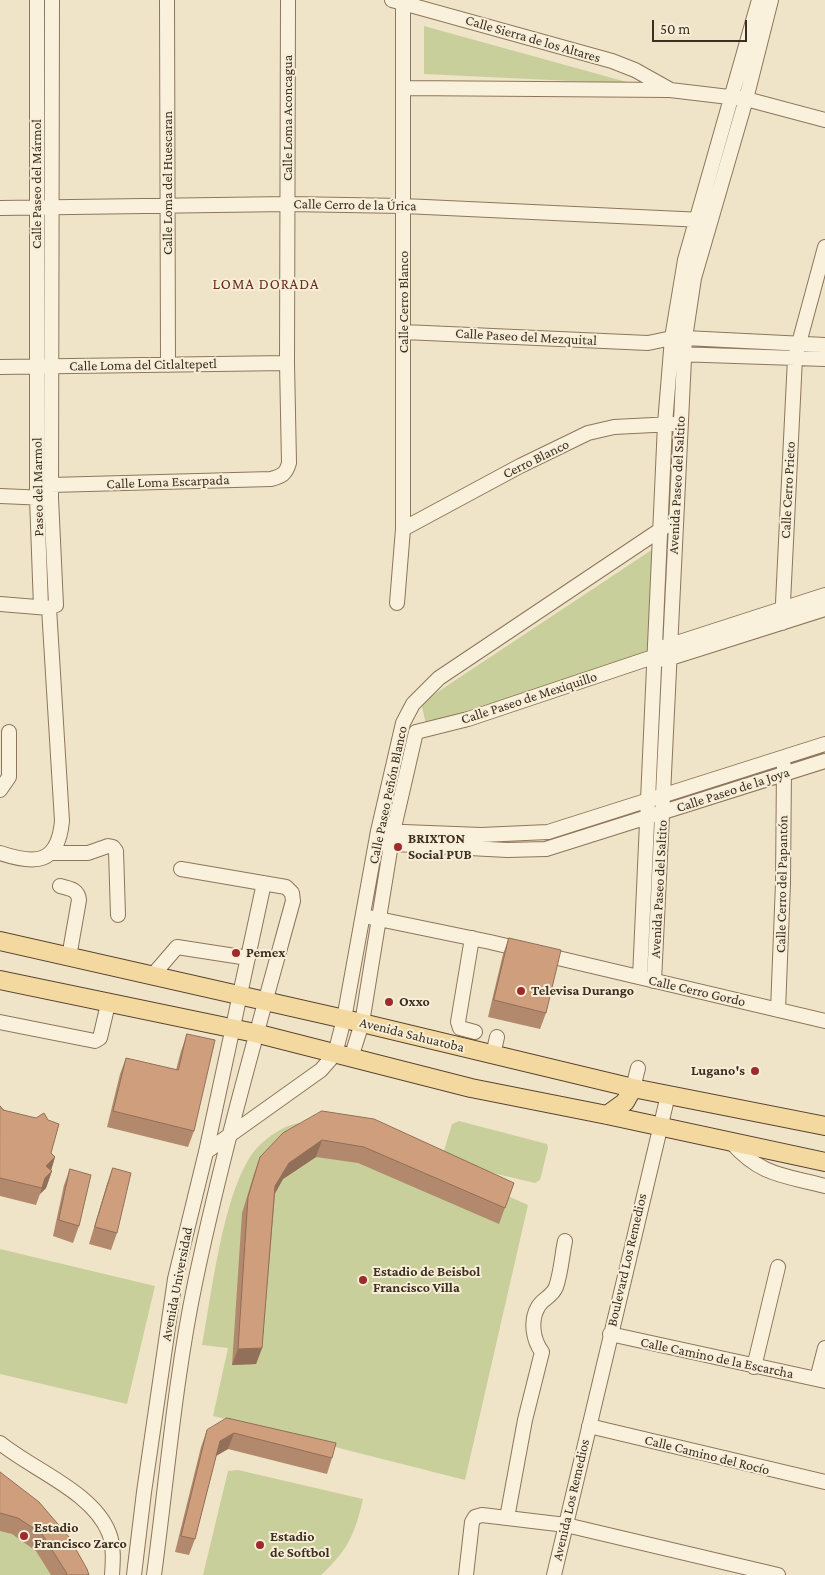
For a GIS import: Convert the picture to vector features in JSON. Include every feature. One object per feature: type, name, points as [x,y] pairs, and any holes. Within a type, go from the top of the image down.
[{"type":"main road","name":"Avenida Sahuatoba","points":[[0,941],[362,1023],[633,1088],[825,1126]]},
{"type":"main road","points":[[0,980],[108,1004],[255,1033],[471,1088],[825,1162]]},
{"type":"main road","points":[[607,1115],[625,1102],[633,1088]]},
{"type":"street","name":"Calle Paseo del Mármol","points":[[37,0],[37,368]]},
{"type":"street","name":"Calle Paseo del Mármol","points":[[52,0],[52,367]]},
{"type":"street","name":"Calle Loma del Huescaran","points":[[167,0],[168,365]]},
{"type":"street","name":"Calle Loma Aconcagua","points":[[283,475],[289,463],[287,363],[288,0]]},
{"type":"street","name":"Avenida Paseo del Saltito","points":[[739,98],[760,0]]},
{"type":"street","name":"Avenida Paseo del Saltito","points":[[640,977],[648,801],[675,521],[679,424],[678,338],[694,278],[702,220],[771,0]]},
{"type":"street","name":"Calle Sierra de los Altares","points":[[399,1],[612,61],[635,70],[670,90]]},
{"type":"street","name":"Calle Cerro Blanco","points":[[397,603],[403,529],[404,332],[403,88],[399,1]]},
{"type":"street","name":"Calle Sierra de los Altares","points":[[403,88],[670,90],[739,98],[825,120]]},
{"type":"street","name":"Calle Cerro de la Úrica","points":[[0,208],[288,204],[404,206],[702,220]]},
{"type":"street","name":"Calle Cerro Prieto","points":[[782,616],[796,351],[825,247]]},
{"type":"street","name":"Calle Paseo del Mezquital","points":[[404,332],[648,343],[678,338],[796,351],[825,360]]},
{"type":"street","name":"Calle Paseo del Mezquital","points":[[648,343],[677,354],[796,351],[825,345]]},
{"type":"street","name":"Avenida Paseo del Saltito","points":[[654,981],[663,813],[661,529],[665,424],[677,354]]},
{"type":"street","name":"Calle Loma del Citlaltepetl","points":[[0,367],[37,368],[287,363]]},
{"type":"street","name":"Paseo del Marmol","points":[[46,494],[52,367]]},
{"type":"street","name":"Paseo del Marmol","points":[[37,368],[46,494],[49,607],[62,821],[60,838],[51,853]]},
{"type":"street","name":"Cerro Blanco","points":[[403,529],[520,466],[588,434],[614,427],[679,424]]},
{"type":"street","name":"Calle Loma Escarpada","points":[[0,496],[271,478],[283,475]]},
{"type":"street","name":"Calle Paseo Peñón Blanco","points":[[343,1056],[344,1019],[377,837],[403,723],[413,704],[439,678],[675,521]]},
{"type":"street","name":"Calle Paseo de Mexiquillo","points":[[782,616],[825,595]]},
{"type":"street","points":[[0,604],[49,607]]},
{"type":"street","name":"Calle Paseo de Mexiquillo","points":[[416,732],[468,719],[782,616],[825,609]]},
{"type":"street","points":[[403,723],[416,732]]},
{"type":"street","points":[[0,790],[9,777],[9,732]]},
{"type":"street","name":"Calle Paseo Peñón Blanco","points":[[343,1056],[362,1023],[392,838],[416,732]]},
{"type":"street","name":"Calle Paseo de la Joya","points":[[392,838],[542,833],[825,744]]},
{"type":"street","name":"Calle Cerro del Papantón","points":[[778,1010],[783,884],[784,758]]},
{"type":"street","name":"Calle Paseo de la Joya","points":[[377,837],[507,850],[546,849],[825,761]]},
{"type":"street","points":[[0,853],[32,861],[42,859],[51,853],[88,853],[108,846],[113,847],[116,851],[118,915]]},
{"type":"street","points":[[181,869],[264,883]]},
{"type":"street","name":"Avenida Universidad","points":[[134,1575],[175,1279],[206,1152],[264,883],[286,887],[292,893],[293,901],[255,1033],[195,1284],[177,1394],[154,1575]]},
{"type":"street","points":[[60,886],[74,890],[78,894],[79,900],[68,956]]},
{"type":"street","name":"Calle Cerro Gordo","points":[[364,916],[472,938],[825,1021]]},
{"type":"street","points":[[472,938],[458,1022],[460,1028],[475,1032]]},
{"type":"street","points":[[152,976],[177,948],[248,958]]},
{"type":"street","points":[[0,1022],[95,1041],[100,1038],[108,1004]]},
{"type":"street","points":[[493,1055],[497,1037]]},
{"type":"street","points":[[206,1152],[343,1056]]},
{"type":"street","points":[[633,1088],[638,1068]]},
{"type":"street","name":"Boulevard Los Remedios","points":[[589,1426],[668,1095]]},
{"type":"street","points":[[730,1142],[750,1162],[760,1168],[825,1186]]},
{"type":"street","points":[[507,1518],[525,1420],[542,1352],[536,1344],[534,1317],[538,1307],[552,1295],[556,1286],[565,1240]]},
{"type":"street","points":[[754,1366],[778,1267]]},
{"type":"street","points":[[175,1279],[195,1284]]},
{"type":"street","name":"Calle Camino de la Escarcha","points":[[610,1334],[821,1380]]},
{"type":"street","points":[[821,1380],[825,1348]]},
{"type":"street","name":"Calle Camino del Rocío","points":[[589,1426],[825,1482]]},
{"type":"street","name":"Avenida Los Remedios","points":[[554,1575],[589,1426]]},
{"type":"street","points":[[0,1443],[94,1509],[110,1534],[113,1556],[112,1575]]},
{"type":"street","points":[[466,1575],[472,1522],[475,1517],[482,1515],[566,1525],[778,1575]]},
{"type":"green space","points":[[424,26],[634,84],[424,74]]},
{"type":"green space","points":[[656,547],[652,651],[426,724],[421,703]]},
{"type":"green space","name":"Estadio de Beisbol Francisco Villa","points":[[321,1121],[365,1133],[528,1205],[465,1480],[213,1416],[228,1348],[202,1345],[219,1248],[232,1197],[250,1157],[261,1144],[288,1126]]},
{"type":"green space","points":[[459,1121],[547,1144],[548,1148],[540,1180],[535,1183],[450,1163],[443,1154],[452,1124]]},
{"type":"green space","points":[[0,1249],[155,1286],[127,1404],[0,1374]]},
{"type":"green space","points":[[238,1470],[363,1499],[357,1522],[349,1541],[338,1558],[321,1575],[203,1575],[228,1471]]},
{"type":"green space","name":"Estadio Francisco Zarco","points":[[0,1493],[75,1575],[0,1575]]},
{"type":"building","name":"Televisa Durango","points":[[509,938],[561,950],[546,1013],[494,1000]]},
{"type":"building","points":[[187,1034],[215,1040],[194,1131],[113,1111],[126,1058],[178,1070]]},
{"type":"building","points":[[0,1106],[3,1110],[36,1118],[44,1113],[48,1120],[59,1124],[51,1153],[55,1157],[46,1166],[52,1171],[45,1178],[42,1188],[0,1178]]},
{"type":"building","points":[[322,1111],[374,1119],[514,1183],[505,1208],[364,1147],[322,1140],[289,1163],[275,1186],[262,1348],[238,1349],[248,1197],[260,1157],[283,1133]]},
{"type":"building","points":[[113,1168],[131,1173],[117,1233],[95,1227]]},
{"type":"building","points":[[70,1169],[91,1175],[79,1226],[59,1220]]},
{"type":"building","points":[[227,1418],[336,1443],[332,1458],[234,1433],[220,1441],[195,1539],[181,1536],[207,1430]]},
{"type":"building","points":[[0,1472],[39,1502],[69,1537],[89,1575],[67,1575],[42,1534],[18,1518],[0,1513]]},
{"type":"place","name":"BRIXTON Social PUB","points":[[398,847]]},
{"type":"place","name":"Pemex","points":[[236,953]]},
{"type":"place","name":"Televisa Durango","points":[[521,991]]},
{"type":"place","name":"Oxxo","points":[[389,1002]]},
{"type":"place","name":"Lugano's","points":[[755,1071]]},
{"type":"place","name":"Estadio de Beisbol Francisco Villa","points":[[363,1280]]},
{"type":"place","name":"Estadio Francisco Zarco","points":[[24,1536]]},
{"type":"place","name":"Estadio de Softbol","points":[[260,1545]]},
{"type":"district","name":"LOMA DORADA","points":[[266,284]]}]
